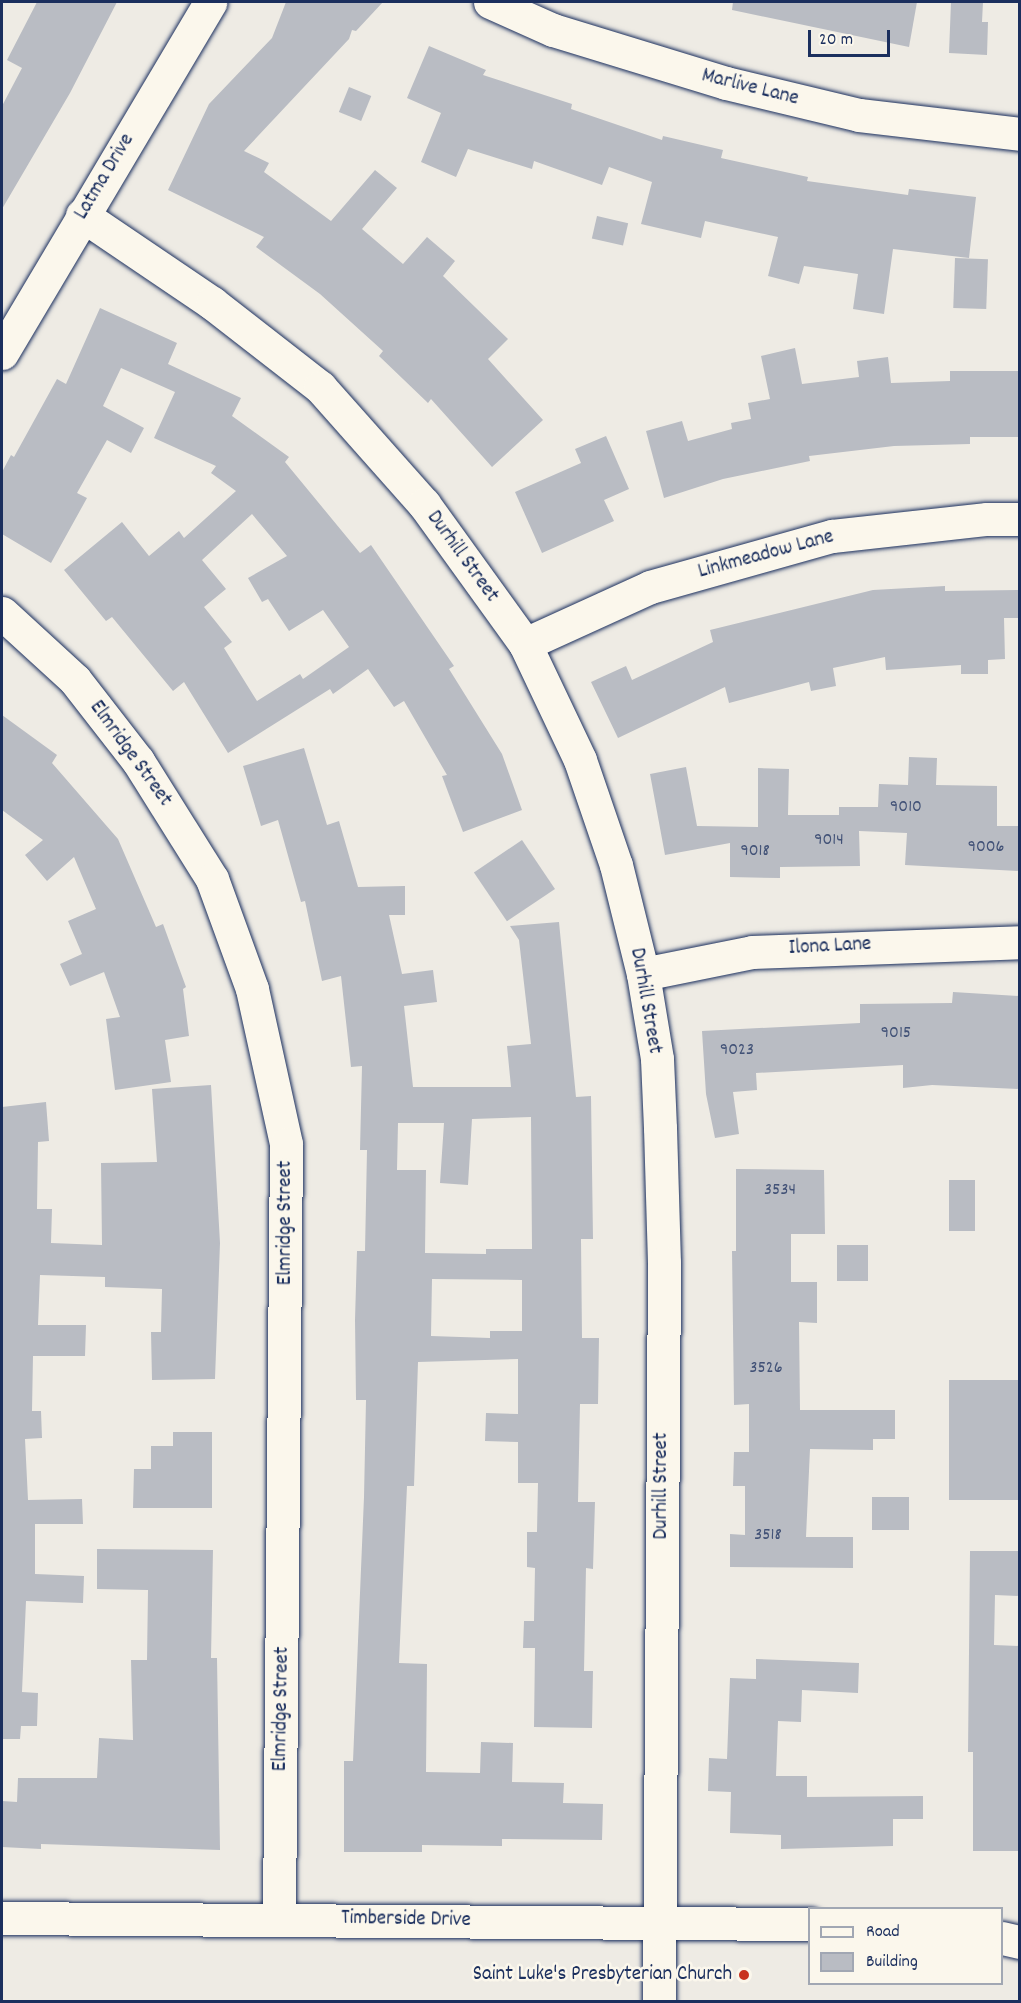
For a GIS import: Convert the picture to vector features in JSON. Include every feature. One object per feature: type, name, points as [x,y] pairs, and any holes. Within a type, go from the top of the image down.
[{"type":"street","name":"Latma Drive","points":[[2,353],[210,2]]},
{"type":"street","name":"Marlive Lane","points":[[490,2],[554,30],[726,83],[859,115],[1020,134]]},
{"type":"street","name":"Durhill Street","points":[[82,215],[212,303],[320,387],[424,504],[525,644],[580,760],[616,865],[643,974],[657,1059],[664,1263],[659,2001]]},
{"type":"street","name":"Linkmeadow Lane","points":[[525,644],[650,586],[832,536],[987,519],[1020,519]]},
{"type":"street","name":"Elmridge Street","points":[[2,613],[75,680],[138,761],[212,879],[252,989],[286,1144],[279,1918]]},
{"type":"street","name":"Ilona Lane","points":[[643,974],[752,951],[1020,942]]},
{"type":"street","name":"Timberside Drive","points":[[2,1918],[279,1918],[808,1924]]},
{"type":"street","points":[[1003,1938],[1020,1942]]},
{"type":"building","points":[[37,2],[117,2],[70,93],[2,209],[2,106],[22,68],[7,60]]},
{"type":"building","points":[[286,2],[383,2],[356,31],[352,30],[349,39],[244,151],[269,163],[264,172],[331,221],[375,170],[397,188],[362,229],[403,264],[427,237],[455,261],[443,276],[508,339],[488,359],[543,420],[492,467],[431,399],[428,403],[379,356],[383,351],[320,294],[256,247],[264,237],[168,190],[209,104],[272,38]]},
{"type":"building","points":[[733,2],[917,2],[909,47],[732,10]]},
{"type":"building","points":[[951,2],[983,2],[982,22],[988,22],[987,55],[949,53]]},
{"type":"building","points":[[429,46],[486,70],[483,75],[572,104],[571,109],[662,140],[663,136],[723,150],[721,158],[808,177],[807,181],[908,195],[909,189],[976,197],[969,258],[893,249],[884,314],[853,309],[858,274],[804,266],[799,284],[768,276],[778,237],[705,221],[701,238],[641,224],[652,182],[609,167],[602,185],[534,161],[532,169],[468,149],[456,177],[421,162],[441,113],[407,98]]},
{"type":"building","points":[[349,87],[371,96],[361,121],[339,112]]},
{"type":"building","points":[[597,216],[628,223],[623,246],[592,238]]},
{"type":"building","points":[[955,258],[988,259],[986,309],[953,308]]},
{"type":"building","points":[[100,308],[177,343],[168,364],[241,398],[232,416],[289,457],[285,462],[360,553],[371,545],[454,666],[449,669],[502,754],[522,810],[463,832],[442,776],[447,775],[404,701],[394,707],[368,669],[333,694],[330,689],[228,753],[184,682],[173,691],[112,617],[106,621],[64,570],[122,522],[149,556],[179,531],[184,538],[236,491],[211,473],[216,466],[154,438],[175,392],[121,368],[103,406],[144,428],[131,453],[107,440],[77,493],[87,498],[51,563],[2,534],[2,472],[11,455],[14,457],[57,379],[66,384]],"holes":[[[252,514],[287,556],[248,578],[262,602],[268,599],[289,631],[323,610],[349,647],[303,679],[300,674],[257,701],[224,648],[232,642],[204,607],[226,589],[202,560]]]},
{"type":"building","points":[[795,348],[802,384],[859,377],[857,361],[888,357],[891,383],[950,381],[950,371],[1020,371],[1020,437],[970,437],[970,444],[894,446],[809,456],[810,461],[723,479],[664,498],[646,431],[682,421],[688,441],[732,429],[731,423],[751,419],[748,403],[770,399],[761,356]]},
{"type":"building","points":[[606,436],[629,489],[604,500],[614,521],[542,553],[515,492],[581,463],[575,449]]},
{"type":"building","points":[[945,586],[945,591],[1020,590],[1020,618],[1004,618],[1005,659],[988,660],[988,674],[961,674],[961,665],[886,670],[885,657],[833,668],[836,686],[811,691],[809,682],[729,703],[725,687],[618,738],[591,682],[626,666],[632,680],[713,642],[710,630],[873,590]]},
{"type":"building","points":[[2,715],[57,755],[52,763],[118,839],[156,927],[163,924],[186,987],[183,989],[189,1036],[165,1040],[171,1082],[115,1090],[106,1019],[120,1017],[104,972],[70,986],[60,964],[82,954],[68,921],[96,909],[74,857],[47,881],[25,855],[43,840],[2,810]]},
{"type":"building","points":[[304,748],[327,825],[339,821],[358,887],[405,886],[405,915],[389,915],[402,974],[433,970],[437,1002],[404,1006],[413,1087],[511,1087],[507,1046],[531,1044],[519,940],[510,926],[559,922],[576,1097],[591,1096],[593,1239],[581,1239],[582,1338],[599,1338],[598,1404],[580,1404],[578,1502],[595,1502],[593,1569],[586,1568],[584,1671],[593,1671],[592,1728],[534,1727],[535,1648],[523,1648],[524,1621],[534,1621],[535,1568],[527,1567],[527,1532],[537,1532],[538,1483],[518,1483],[518,1442],[485,1441],[486,1413],[518,1414],[518,1359],[418,1362],[414,1486],[407,1486],[399,1663],[427,1664],[426,1772],[480,1773],[481,1742],[513,1743],[512,1782],[564,1783],[563,1803],[603,1804],[602,1840],[502,1839],[502,1846],[422,1845],[422,1852],[344,1852],[344,1761],[353,1761],[364,1497],[366,1400],[356,1400],[355,1320],[357,1251],[365,1251],[367,1150],[360,1150],[362,1066],[351,1067],[341,976],[322,981],[305,901],[301,902],[278,820],[261,826],[243,766]],"holes":[[[531,1117],[532,1249],[486,1249],[486,1254],[425,1253],[426,1170],[397,1170],[398,1123],[444,1123],[440,1183],[468,1185],[472,1119]],[[432,1279],[522,1280],[522,1331],[490,1331],[490,1338],[431,1336]]]},
{"type":"building","points":[[909,757],[937,758],[936,785],[997,786],[997,826],[1020,826],[1020,871],[905,865],[907,833],[859,831],[860,866],[780,867],[780,878],[730,877],[730,843],[665,855],[650,774],[686,767],[697,826],[758,827],[758,768],[789,769],[788,815],[839,815],[839,807],[878,807],[879,784],[908,785]]},
{"type":"building","points":[[522,840],[555,889],[507,921],[474,872]]},
{"type":"building","points":[[953,992],[1020,996],[1020,1089],[932,1085],[903,1088],[903,1065],[756,1073],[757,1090],[733,1092],[739,1134],[715,1138],[706,1094],[702,1031],[860,1023],[860,1004],[952,1003]]},
{"type":"building","points":[[211,1085],[220,1243],[215,1379],[152,1380],[151,1332],[161,1332],[162,1289],[105,1287],[105,1277],[40,1275],[38,1325],[86,1325],[85,1356],[33,1356],[32,1411],[41,1411],[42,1438],[25,1439],[28,1500],[82,1499],[83,1524],[35,1524],[35,1574],[84,1576],[83,1603],[26,1601],[22,1692],[38,1693],[37,1726],[21,1726],[20,1739],[2,1739],[2,1107],[46,1102],[49,1141],[38,1142],[37,1209],[52,1209],[51,1243],[102,1245],[101,1163],[157,1162],[152,1089]]},
{"type":"building","points":[[736,1169],[824,1170],[825,1234],[791,1234],[791,1282],[817,1282],[817,1323],[799,1322],[800,1410],[895,1410],[895,1439],[873,1439],[873,1450],[810,1449],[806,1537],[853,1537],[853,1568],[730,1567],[730,1534],[745,1535],[745,1486],[733,1486],[734,1452],[749,1452],[749,1404],[734,1405],[732,1251],[736,1251]]},
{"type":"building","points":[[949,1180],[975,1180],[975,1231],[949,1231]]},
{"type":"building","points":[[837,1245],[868,1245],[868,1281],[837,1281]]},
{"type":"building","points":[[949,1380],[1020,1380],[1020,1500],[949,1500]]},
{"type":"building","points":[[173,1432],[212,1432],[212,1508],[133,1508],[134,1469],[151,1469],[151,1446],[173,1446]]},
{"type":"building","points":[[872,1497],[909,1497],[909,1530],[872,1530]]},
{"type":"building","points":[[97,1549],[213,1550],[211,1658],[217,1658],[220,1850],[41,1844],[41,1849],[2,1847],[2,1801],[17,1802],[18,1778],[97,1778],[99,1738],[133,1740],[131,1660],[147,1660],[148,1590],[97,1589]]},
{"type":"building","points":[[970,1551],[1020,1551],[1020,1596],[995,1595],[994,1645],[1020,1646],[1020,1851],[973,1851],[973,1752],[968,1752]]},
{"type":"building","points":[[756,1659],[859,1663],[858,1693],[802,1690],[801,1722],[778,1721],[776,1776],[807,1776],[807,1797],[923,1796],[923,1819],[893,1819],[893,1846],[781,1849],[781,1835],[730,1833],[731,1792],[708,1791],[709,1758],[727,1759],[730,1678],[756,1679]]},
{"type":"place","name":"Saint Luke's Presbyterian Church","points":[[744,1975]]}]
